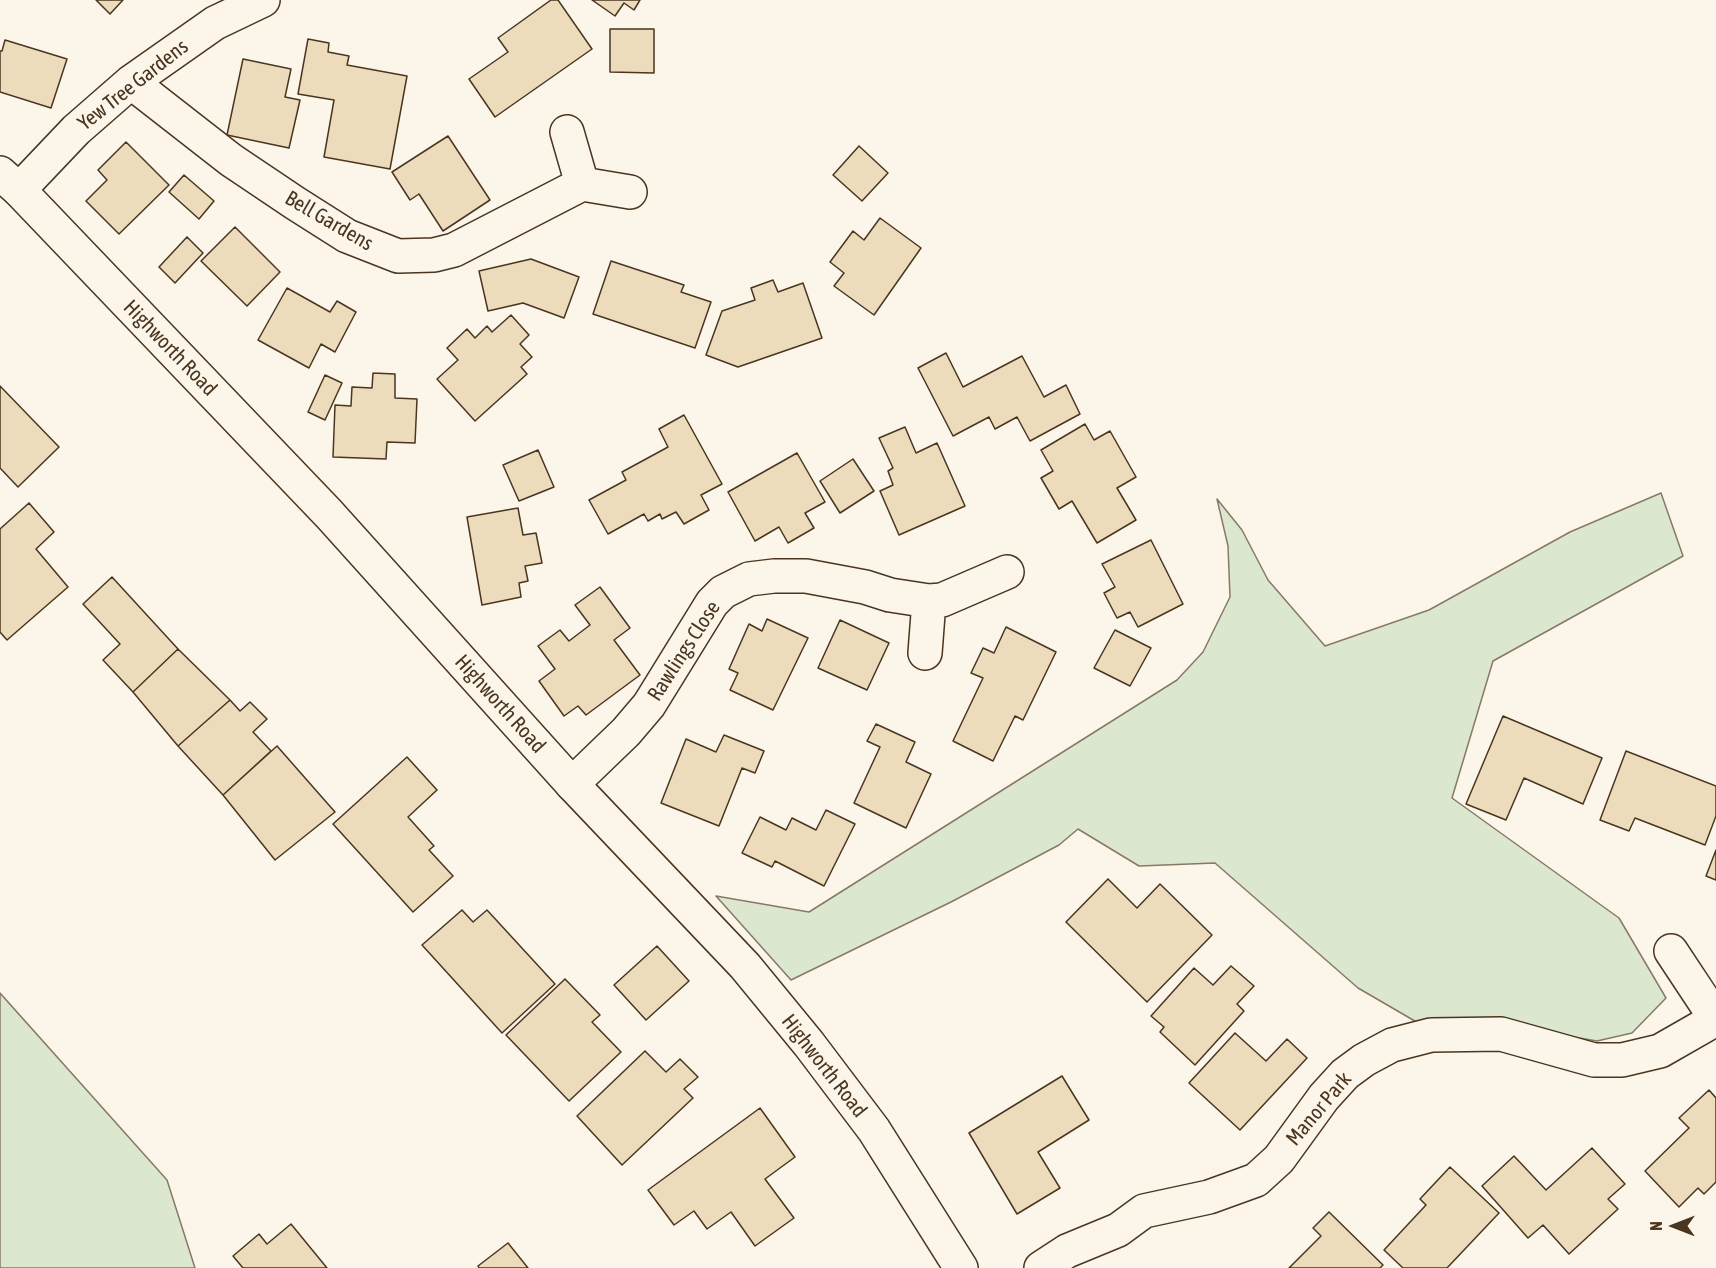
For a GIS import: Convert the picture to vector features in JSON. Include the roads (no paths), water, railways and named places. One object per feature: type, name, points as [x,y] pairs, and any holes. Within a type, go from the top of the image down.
[{"type":"street","name":"Yew Tree Gardens","points":[[10,182],[131,82],[215,23],[263,0]]},
{"type":"street","name":"Bell Gardens","points":[[131,82],[231,160],[295,203],[346,236],[398,256],[434,255],[454,250],[582,184]]},
{"type":"street","points":[[567,132],[582,184],[630,192]]},
{"type":"street","name":"Highworth Road","points":[[10,182],[328,514],[572,784],[745,966],[809,1044],[874,1130],[961,1268]]},
{"type":"street","name":"Rawlings Close","points":[[572,784],[626,732],[649,705],[702,617],[723,592],[749,579],[806,576],[865,587],[890,596],[929,601],[942,600],[1007,572]]},
{"type":"street","points":[[925,653],[929,601]]},
{"type":"street","name":"Manor Park","points":[[1041,1268],[1067,1251],[1118,1230],[1144,1211],[1209,1197],[1256,1180],[1279,1159],[1324,1097],[1345,1074],[1364,1060],[1392,1046],[1431,1035],[1501,1034],[1594,1060],[1622,1060],[1660,1051],[1716,1019],[1671,951]]}]
